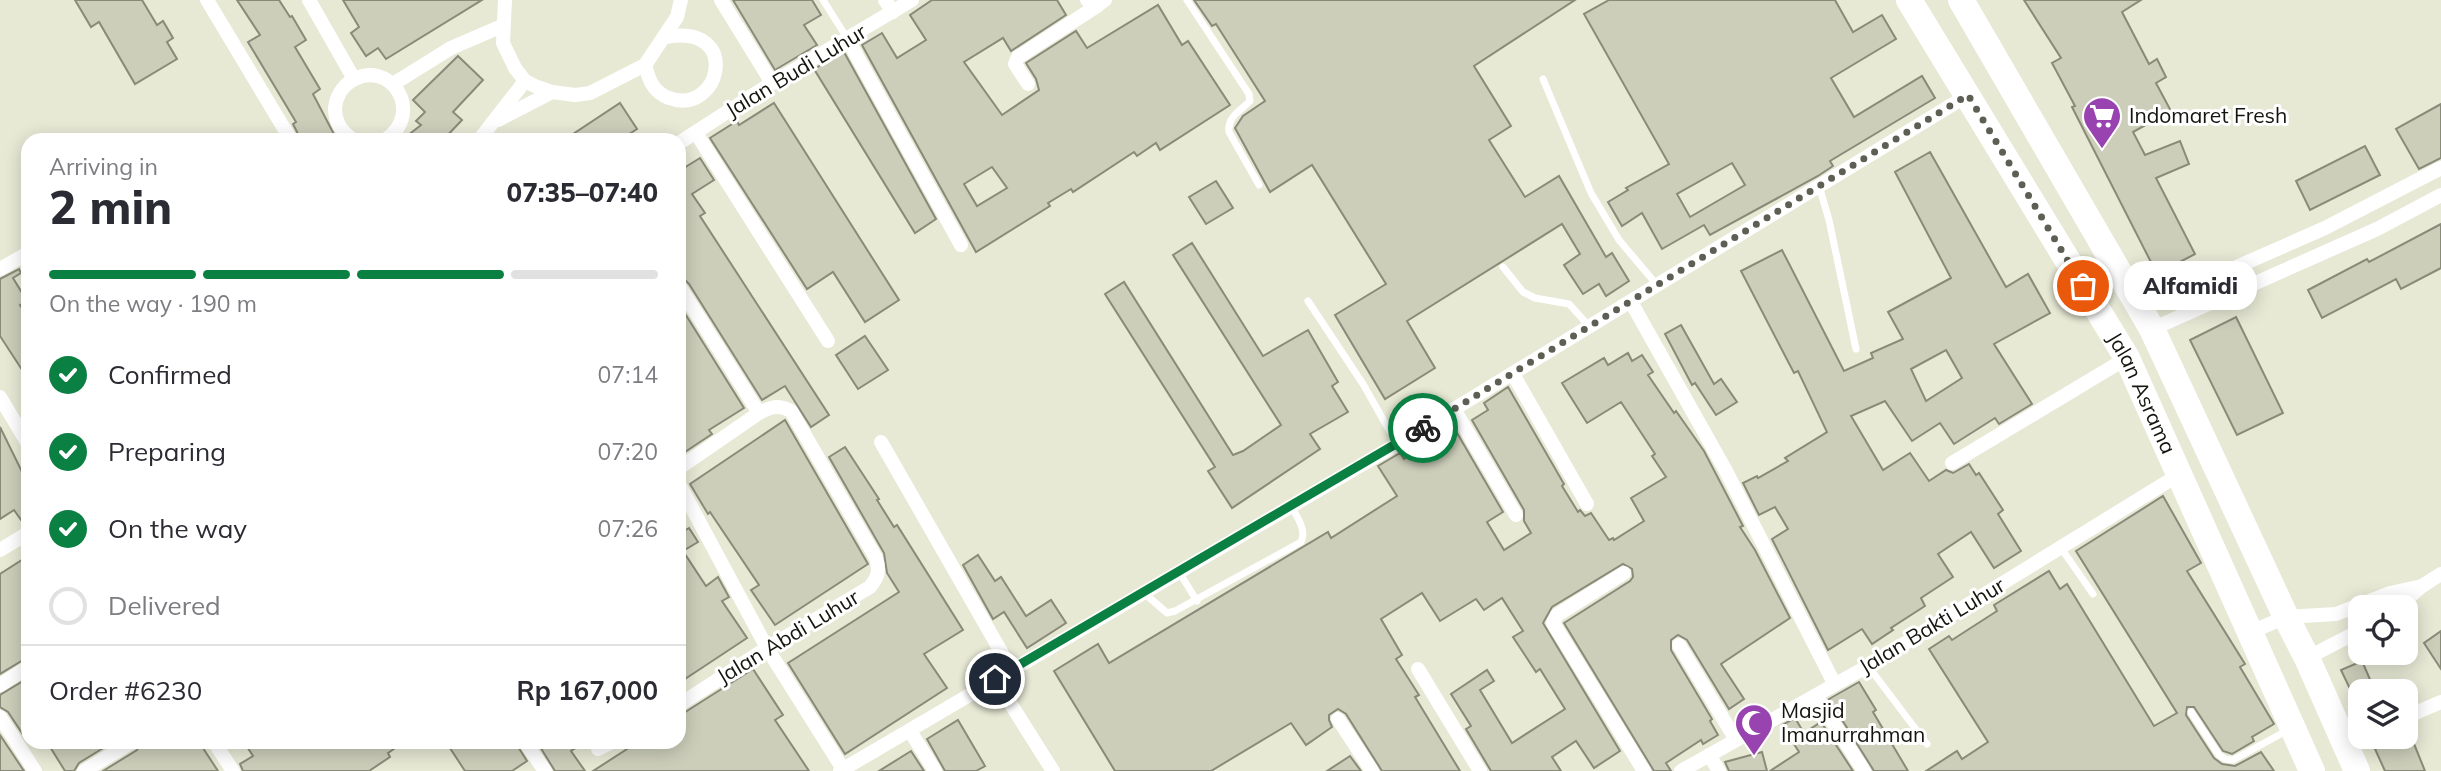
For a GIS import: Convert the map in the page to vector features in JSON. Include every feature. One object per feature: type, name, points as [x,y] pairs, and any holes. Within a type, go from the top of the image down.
[{"type":"highway","name":"Jalan Asrama","points":[[1909,0],[2126,358],[2312,771]]},
{"type":"highway","name":"Jalan Asrama","points":[[1961,0],[2147,319],[2286,617],[2348,732]]},
{"type":"highway","name":"Jalan Asrama","points":[[2354,749],[2357,771]]},
{"type":"street","points":[[207,0],[287,133]]},
{"type":"street","points":[[309,0],[354,79]]},
{"type":"street","points":[[505,0],[503,43],[515,68],[526,81],[552,92],[575,95],[590,93],[645,65],[666,37],[677,17],[681,0]]},
{"type":"street","points":[[721,0],[772,83]]},
{"type":"street","name":"Jalan Budi Luhur","points":[[686,139],[772,83],[848,40],[889,6],[912,0]]},
{"type":"street","points":[[1028,84],[1015,64],[1018,57],[1096,2]]},
{"type":"street","points":[[393,84],[451,48],[502,26]]},
{"type":"street","points":[[645,65],[651,84],[664,96],[684,101],[694,99],[706,90],[716,70],[716,61],[708,45],[691,35],[666,37]]},
{"type":"street","points":[[848,40],[961,245]]},
{"type":"street","points":[[347,133],[339,125],[335,107],[341,91],[354,79],[372,75],[393,84],[401,94],[404,112],[398,129],[394,133]]},
{"type":"street","points":[[485,133],[526,81]]},
{"type":"street","points":[[494,122],[552,92]]},
{"type":"street","points":[[686,497],[767,648],[842,770],[1513,374],[1968,95]]},
{"type":"street","points":[[696,133],[828,341]]},
{"type":"street","points":[[2147,319],[2233,268],[2325,228],[2441,168]]},
{"type":"street","points":[[2147,319],[2245,288],[2441,195]]},
{"type":"street","points":[[2325,228],[2332,249]]},
{"type":"street","points":[[0,269],[21,257]]},
{"type":"street","points":[[686,297],[759,413],[686,463]]},
{"type":"street","points":[[1631,302],[1726,471],[1834,683]]},
{"type":"street","points":[[1952,463],[2126,358]]},
{"type":"street","points":[[1513,374],[1587,504]]},
{"type":"street","points":[[0,397],[21,432]]},
{"type":"street","name":"Jalan Abdi Luhur","points":[[686,700],[767,648],[870,587],[876,580],[879,569],[876,558],[792,411],[778,406],[759,413]]},
{"type":"street","points":[[1454,409],[1516,515]]},
{"type":"street","points":[[881,442],[1011,669]]},
{"type":"street","name":"Jalan Bakti Luhur","points":[[1681,771],[1868,666],[2180,474]]},
{"type":"street","points":[[0,550],[21,537]]},
{"type":"street","points":[[1624,573],[1557,615],[1553,623],[1644,771]]},
{"type":"street","points":[[2412,595],[2441,574]]},
{"type":"street","points":[[2250,632],[2286,617],[2336,614],[2390,593],[2422,586]]},
{"type":"street","points":[[2307,658],[2347,637],[2336,614]]},
{"type":"street","points":[[1679,645],[1736,740]]},
{"type":"street","points":[[1418,669],[1480,771]]},
{"type":"street","points":[[0,685],[21,672]]},
{"type":"street","points":[[995,679],[1054,771]]},
{"type":"street","points":[[1816,696],[1864,771]]},
{"type":"street","points":[[2418,712],[2441,702]]},
{"type":"street","points":[[0,718],[35,771]]},
{"type":"street","points":[[1338,719],[1371,771]]},
{"type":"street","points":[[910,731],[935,771]]},
{"type":"street","points":[[84,771],[120,749]]},
{"type":"street","points":[[219,749],[233,771]]},
{"type":"street","points":[[530,749],[545,771]]},
{"type":"street","points":[[1709,755],[1719,771]]},
{"type":"lane","points":[[823,0],[848,40]]},
{"type":"lane","points":[[1187,0],[1248,92],[1250,101],[1230,119],[1228,130],[1259,185]]},
{"type":"lane","points":[[1543,79],[1591,193],[1619,240],[1657,286]]},
{"type":"lane","points":[[1819,186],[1829,220],[1856,349]]},
{"type":"lane","points":[[1503,268],[1523,292],[1535,298],[1569,304],[1590,327]]},
{"type":"lane","points":[[1308,301],[1363,384],[1396,444]]},
{"type":"lane","points":[[1143,592],[1167,613],[1197,601],[1301,542],[1303,531],[1291,506]]},
{"type":"lane","points":[[2061,548],[2092,594]]},
{"type":"lane","points":[[1178,570],[1197,601]]},
{"type":"lane","points":[[1868,666],[1927,744]]},
{"type":"lane","points":[[2191,712],[2225,760],[2233,760],[2293,728]]},
{"type":"building","points":[[75,0],[142,0],[157,25],[163,21],[173,38],[167,42],[177,59],[135,84],[99,22],[91,27]]},
{"type":"building","points":[[237,0],[279,0],[290,17],[292,16],[306,40],[295,47],[320,89],[313,94],[333,133],[298,133],[293,124],[296,122],[248,42],[260,35]]},
{"type":"building","points":[[343,0],[482,0],[386,59],[378,48],[366,56],[351,33],[359,27]]},
{"type":"building","points":[[733,0],[812,0],[821,15],[804,25],[817,45],[775,70]]},
{"type":"building","points":[[932,0],[1057,0],[1066,15],[1011,51],[1003,38],[964,62],[1002,115],[1039,90],[1026,63],[1076,31],[1087,48],[1158,5],[1182,45],[1188,41],[1230,105],[1160,150],[1156,143],[1137,156],[1134,152],[1073,192],[1071,189],[1048,203],[1050,206],[976,252],[862,45],[882,33],[897,58],[926,40],[910,15]],"holes":[[[992,167],[1007,188],[977,206],[964,184]]]},
{"type":"building","points":[[1194,0],[1575,0],[1474,66],[1511,126],[1489,140],[1525,197],[1559,176],[1606,257],[1612,253],[1629,281],[1606,296],[1599,284],[1583,294],[1564,265],[1580,254],[1562,224],[1407,321],[1435,368],[1385,399],[1335,315],[1386,284],[1312,165],[1270,192],[1235,128],[1243,116],[1265,101],[1216,24],[1212,26]]},
{"type":"building","points":[[1609,0],[1835,0],[1853,32],[1882,15],[1896,39],[1831,78],[1854,117],[1922,76],[1935,98],[1830,161],[1833,166],[1818,176],[1710,235],[1704,225],[1662,249],[1642,213],[1622,226],[1608,202],[1628,190],[1626,188],[1669,164],[1584,14]],"holes":[[[1732,163],[1745,185],[1690,217],[1677,194]]]},
{"type":"building","points":[[2024,0],[2141,0],[2122,12],[2149,64],[2157,59],[2166,77],[2156,83],[2171,111],[2133,132],[2145,155],[2180,141],[2189,164],[2156,178],[2195,254],[2157,274],[2052,63],[2061,58]]},
{"type":"building","points":[[844,52],[936,219],[915,233],[814,69]]},
{"type":"building","points":[[458,56],[483,80],[453,112],[462,120],[450,133],[411,133],[421,125],[416,121],[425,112],[413,100]]},
{"type":"building","points":[[620,103],[637,129],[631,133],[575,133]]},
{"type":"building","points":[[774,103],[899,300],[865,322],[833,272],[807,289],[710,138],[737,121],[739,125]]},
{"type":"building","points":[[2441,104],[2441,158],[2419,169],[2396,129]]},
{"type":"building","points":[[2365,146],[2380,175],[2310,210],[2296,181]]},
{"type":"building","points":[[1930,152],[2006,287],[2028,274],[2050,313],[1994,344],[2032,404],[1999,424],[1995,418],[1954,444],[1940,423],[1912,441],[1885,401],[1851,416],[1883,470],[1910,453],[1929,481],[1946,470],[1953,473],[1969,464],[1976,475],[1979,473],[2003,510],[1998,514],[2021,551],[1994,568],[1971,532],[1938,554],[1953,577],[1921,598],[1925,606],[1872,644],[1862,629],[1828,650],[1772,539],[1788,529],[1775,507],[1759,515],[1743,483],[1788,461],[1785,458],[1827,432],[1798,371],[1794,373],[1741,271],[1782,250],[1844,371],[1873,358],[1871,353],[1903,339],[1888,312],[1951,278],[1895,172]],"holes":[[[1946,350],[1962,378],[1926,401],[1911,369]]]},
{"type":"building","points":[[700,158],[714,180],[692,194],[705,213],[700,216],[829,415],[811,427],[785,386],[762,400],[686,281],[686,167]]},
{"type":"building","points":[[1216,181],[1233,208],[1206,224],[1189,197]]},
{"type":"building","points":[[2441,224],[2441,268],[2401,289],[2396,279],[2322,318],[2308,290]]},
{"type":"building","points":[[1192,243],[1263,356],[1308,330],[1338,382],[1332,386],[1348,412],[1310,434],[1320,449],[1232,508],[1208,471],[1215,467],[1105,294],[1124,282],[1233,455],[1243,451],[1281,425],[1173,255]]},
{"type":"building","points":[[19,269],[21,273],[13,278],[21,291],[21,368],[0,336],[0,279]]},
{"type":"building","points":[[686,315],[744,408],[709,430],[712,434],[686,451]]},
{"type":"building","points":[[2236,317],[2283,413],[2237,435],[2190,340]]},
{"type":"building","points":[[1681,325],[1714,384],[1721,379],[1737,402],[1716,415],[1695,383],[1692,385],[1665,334]]},
{"type":"building","points":[[865,336],[888,370],[858,389],[836,355]]},
{"type":"building","points":[[1628,353],[1632,361],[1642,355],[1653,372],[1648,375],[1704,451],[1743,526],[1740,527],[1790,618],[1721,664],[1744,699],[1729,709],[1687,640],[1678,635],[1671,640],[1671,650],[1712,719],[1710,721],[1718,735],[1703,744],[1701,740],[1666,763],[1671,771],[1654,771],[1564,623],[1630,581],[1633,577],[1632,569],[1623,564],[1552,607],[1543,623],[1620,751],[1594,768],[1576,741],[1552,757],[1561,771],[1491,771],[1466,729],[1471,726],[1451,694],[1487,670],[1494,681],[1480,690],[1512,743],[1565,709],[1540,669],[1536,672],[1513,637],[1523,631],[1502,598],[1484,610],[1476,599],[1440,621],[1422,593],[1381,619],[1402,655],[1396,659],[1419,695],[1415,697],[1460,771],[1382,771],[1346,714],[1338,709],[1329,715],[1332,727],[1306,745],[1291,723],[1211,771],[1115,771],[1054,671],[1098,644],[1109,663],[1328,532],[1331,538],[1397,496],[1378,466],[1400,453],[1404,459],[1453,426],[1503,512],[1487,522],[1504,550],[1531,533],[1524,521],[1524,510],[1472,420],[1488,410],[1484,403],[1508,387],[1578,512],[1580,510],[1585,516],[1591,513],[1609,540],[1614,540],[1644,521],[1631,498],[1666,477],[1652,456],[1655,454],[1621,402],[1587,423],[1562,383],[1604,358],[1608,365]]},
{"type":"building","points":[[785,420],[868,564],[775,625],[751,590],[759,585],[690,484]]},
{"type":"building","points":[[0,427],[21,470],[21,520],[14,510],[0,519]]},
{"type":"building","points":[[845,447],[894,527],[897,525],[963,630],[924,654],[947,688],[845,754],[788,663],[899,592],[887,573],[884,553],[829,457]]},
{"type":"building","points":[[2163,496],[2201,563],[2187,571],[2245,664],[2240,667],[2274,724],[2252,737],[2254,741],[2232,754],[2223,751],[2194,707],[2187,707],[2186,715],[2214,758],[2222,764],[2235,766],[2261,752],[2274,771],[1926,771],[1957,751],[1962,759],[1988,742],[1929,649],[1949,636],[1952,640],[1997,611],[1994,605],[2049,571],[2060,589],[2067,584],[2154,726],[2177,713],[2076,551]]},
{"type":"building","points":[[689,528],[698,542],[686,549],[686,530]]},
{"type":"building","points":[[978,555],[995,581],[1001,577],[1026,616],[1051,600],[1066,623],[1027,648],[1004,612],[993,619],[963,565]]},
{"type":"building","points":[[686,556],[706,586],[718,577],[729,597],[722,601],[747,638],[686,678]]},
{"type":"building","points":[[21,560],[21,661],[0,674],[0,574]]},
{"type":"building","points":[[2441,631],[2441,669],[2424,643]]},
{"type":"building","points":[[2353,665],[2364,665],[2370,679],[2348,679],[2348,685],[2341,670]]},
{"type":"building","points":[[753,669],[783,715],[775,720],[809,771],[593,771],[627,749],[686,749],[686,712]]},
{"type":"building","points":[[21,682],[21,732],[8,712],[0,707],[0,695]]},
{"type":"building","points":[[1859,682],[1876,710],[1873,712],[1908,771],[1874,771],[1829,699]]},
{"type":"building","points":[[1795,718],[1804,733],[1821,722],[1853,771],[1770,771],[1799,752],[1782,725]]},
{"type":"building","points":[[958,720],[985,766],[976,771],[945,771],[927,739]]},
{"type":"building","points":[[0,735],[24,771],[0,771]]},
{"type":"building","points":[[51,749],[102,749],[79,763],[74,771],[65,771]]},
{"type":"building","points":[[204,749],[218,771],[103,771],[137,750]]},
{"type":"building","points":[[248,749],[394,749],[388,753],[390,757],[369,771],[243,771],[240,764],[253,756]]},
{"type":"building","points":[[451,749],[519,749],[527,761],[512,771],[465,771]]},
{"type":"building","points":[[541,749],[574,749],[571,751],[585,771],[555,771]]},
{"type":"building","points":[[2375,749],[2416,749],[2425,771],[2385,771]]},
{"type":"building","points":[[911,751],[924,771],[879,771]]},
{"type":"building","name":"Masjid Imanurrahman","points":[[1762,752],[1767,771],[1729,771],[1725,762]]},
{"type":"building","points":[[1350,756],[1361,771],[1327,771]]},
{"type":"way so far","points":[[1423,428],[1968,95],[2083,286]]},
{"type":"place","name":"Indomaret Fresh","points":[[2102,150]]},
{"type":"place","name":"Alfamidi","points":[[2083,286]]},
{"type":"place","name":"Masjid Imanurrahman","points":[[1754,757]]},
{"type":"route","points":[[995,679],[1423,428]]}]
